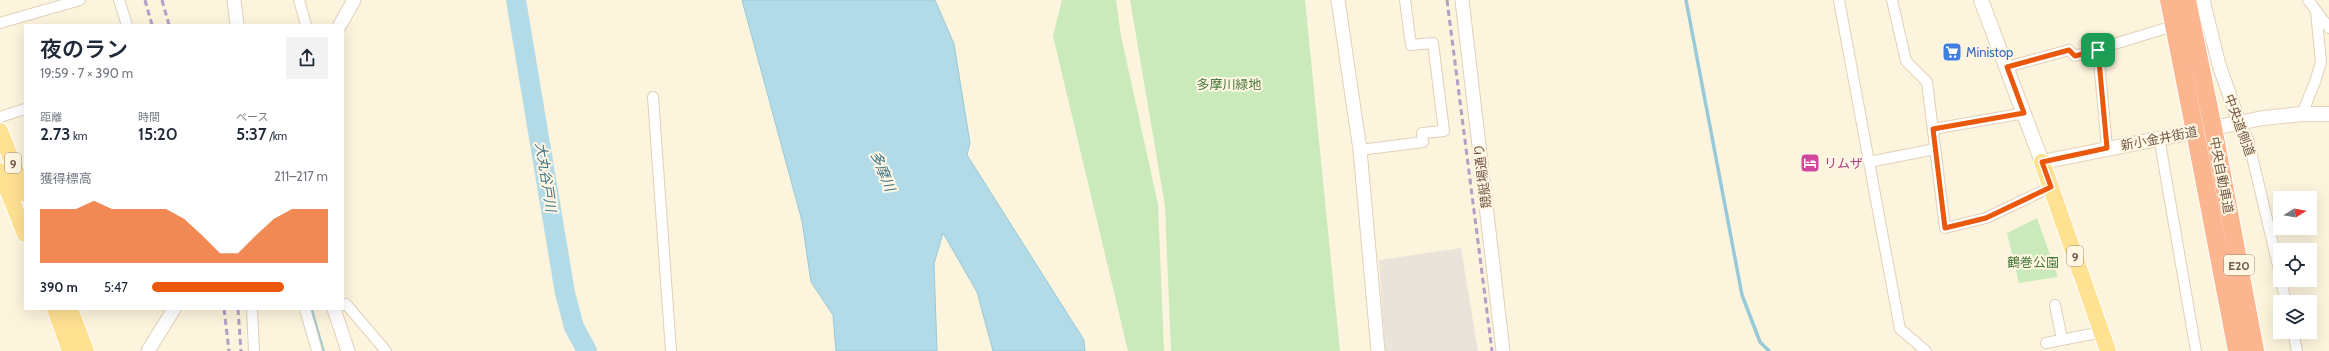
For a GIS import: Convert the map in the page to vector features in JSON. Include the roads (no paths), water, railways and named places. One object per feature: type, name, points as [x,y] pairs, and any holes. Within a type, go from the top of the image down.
[{"type":"highway","name":"中央自動車道","points":[[2169,0],[2237,351]]},
{"type":"highway","name":"中央自動車道","points":[[2187,0],[2216,143],[2255,351]]},
{"type":"highway","points":[[2222,178],[2265,351]]},
{"type":"highway","points":[[2205,189],[2230,351]]},
{"type":"main road","points":[[1981,0],[2042,162]]},
{"type":"main road","name":"新小金井街道","points":[[2042,162],[2159,137],[2239,122],[2302,114],[2329,114]]},
{"type":"main road","name":"9","points":[[0,131],[24,191]]},
{"type":"main road","name":"9","points":[[2042,162],[2108,351]]},
{"type":"main road","name":"9","points":[[0,171],[24,231]]},
{"type":"main road","points":[[55,310],[70,351]]},
{"type":"main road","points":[[70,310],[86,351]]},
{"type":"street","points":[[0,22],[80,0]]},
{"type":"street","points":[[120,0],[127,24]]},
{"type":"street","points":[[234,0],[237,24]]},
{"type":"street","points":[[299,0],[306,24]]},
{"type":"street","points":[[341,24],[354,0]]},
{"type":"street","points":[[1338,0],[1360,150],[1378,351]]},
{"type":"street","points":[[1360,150],[1423,142],[1422,134],[1444,131],[1433,43],[1411,45],[1405,0]]},
{"type":"street","name":"競艇場通り","points":[[1462,0],[1503,351]]},
{"type":"street","points":[[1839,0],[1900,329],[1926,351]]},
{"type":"street","points":[[1892,0],[1906,61],[1927,82],[1945,228],[1986,218],[2051,187]]},
{"type":"street","name":"中央道側道","points":[[2203,0],[2219,66],[2239,122],[2248,139],[2273,244]]},
{"type":"street","points":[[2308,0],[2329,28]]},
{"type":"street","points":[[2302,114],[2315,82],[2321,62],[2316,11]]},
{"type":"street","points":[[2007,67],[2069,50],[2075,56],[2206,16]]},
{"type":"street","points":[[2098,50],[2107,148]]},
{"type":"street","points":[[653,97],[670,351]]},
{"type":"street","points":[[0,117],[24,110]]},
{"type":"street","points":[[1933,129],[2024,113]]},
{"type":"street","points":[[2159,137],[2196,351]]},
{"type":"street","points":[[1869,162],[1935,149]]},
{"type":"street","points":[[344,305],[346,304],[386,351]]},
{"type":"street","points":[[2055,305],[2062,339]]},
{"type":"street","points":[[148,351],[173,310]]},
{"type":"street","points":[[252,310],[254,351]]},
{"type":"street","points":[[305,310],[317,351]]},
{"type":"street","points":[[334,310],[348,351]]},
{"type":"street","points":[[2046,343],[2102,332]]},
{"type":"street","points":[[2294,339],[2297,351]]},
{"type":"water","name":"多摩川","points":[[742,0],[935,0],[954,44],[970,143],[967,155],[1084,340],[1085,351],[993,351],[977,292],[943,233],[934,264],[937,351],[836,351],[833,315],[811,282],[802,221]]},
{"type":"waterway","name":"大丸谷戸川","points":[[516,0],[565,293],[574,327],[587,351]]},
{"type":"waterway","points":[[1686,0],[1742,295],[1760,342],[1769,351]]},
{"type":"waterway","points":[[311,310],[323,351]]},
{"type":"railway","points":[[145,0],[152,24]]},
{"type":"railway","points":[[162,0],[169,24]]},
{"type":"railway","points":[[1447,0],[1492,351]]},
{"type":"railway","points":[[224,310],[229,351]]},
{"type":"railway","points":[[238,310],[241,351]]},
{"type":"place","name":"Ministop","points":[[1952,52]]},
{"type":"place","name":"リムザ","points":[[1810,163]]},
{"type":"park label","name":"多摩川緑地","points":[[1229,84]]},
{"type":"park label","name":"鶴巻公園","points":[[2033,262]]}]
